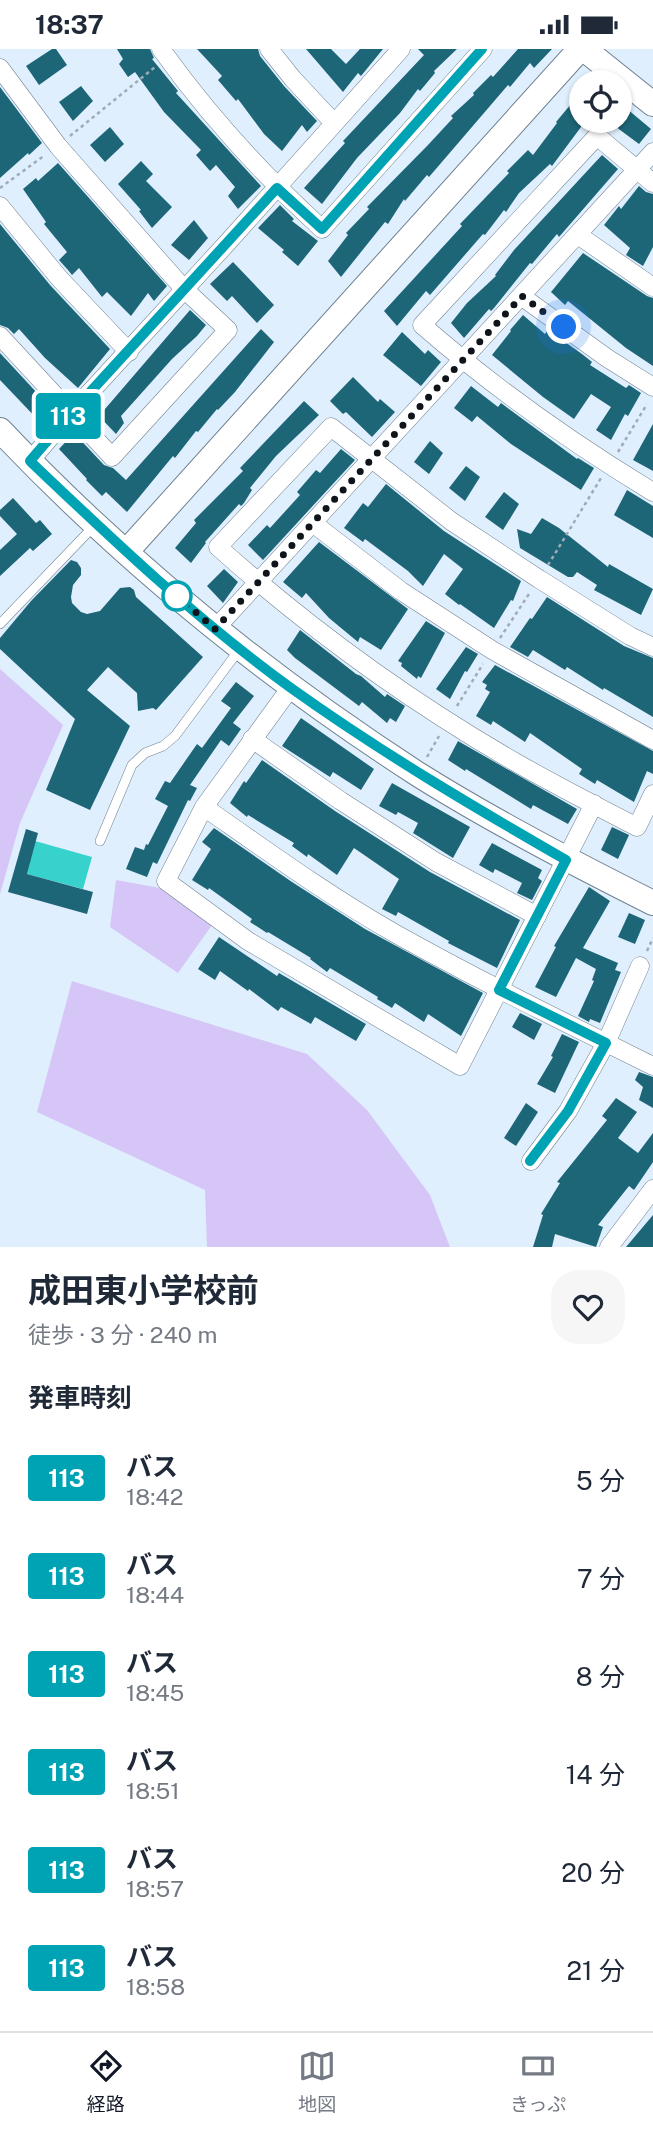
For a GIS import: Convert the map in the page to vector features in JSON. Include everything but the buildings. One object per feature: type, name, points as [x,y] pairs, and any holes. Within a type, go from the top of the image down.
[{"type":"street","points":[[269,49],[334,123]]},
{"type":"street","points":[[164,53],[216,121],[277,188],[322,229],[482,49]]},
{"type":"street","points":[[126,552],[582,49],[653,104]]},
{"type":"street","points":[[30,461],[277,188],[390,53]]},
{"type":"street","points":[[0,68],[58,146],[184,289],[228,330],[112,457],[0,335]]},
{"type":"street","points":[[653,183],[597,136],[422,325],[462,360],[560,431],[653,492]]},
{"type":"street","points":[[215,629],[653,152]]},
{"type":"street","points":[[0,206],[60,278],[129,352]]},
{"type":"street","points":[[578,235],[653,286]]},
{"type":"street","points":[[522,296],[607,358],[653,387]]},
{"type":"street","points":[[653,647],[630,636],[451,521],[331,427],[218,547],[351,656],[515,761],[637,827],[653,794]]},
{"type":"street","points":[[0,430],[126,552],[215,629],[290,687],[417,773],[566,860],[653,903]]},
{"type":"street","points":[[314,523],[401,591],[492,650],[653,740]]},
{"type":"street","points":[[290,687],[204,807],[166,881],[248,941],[460,1066],[594,804]]},
{"type":"street","points":[[252,739],[436,862],[537,916]]},
{"type":"street","points":[[204,807],[298,873],[394,933],[499,990],[653,1066]]},
{"type":"street","points":[[530,1161],[568,1111],[606,1043],[640,966]]},
{"type":"street","points":[[609,1247],[648,1208],[653,1189]]},
{"type":"lane","points":[[0,625],[96,524]]},
{"type":"lane","points":[[100,842],[132,765],[145,753],[163,746],[175,736],[240,648]]},
{"type":"path","points":[[0,188],[58,146],[164,53]]},
{"type":"shaded area","points":[[0,669],[63,725],[20,823],[0,894]]},
{"type":"shaded area","points":[[35,841],[92,857],[83,889],[27,874]]},
{"type":"shaded area","points":[[116,880],[160,888],[212,925],[178,973],[110,927]]},
{"type":"shaded area","points":[[72,981],[307,1054],[367,1110],[430,1195],[450,1247],[207,1247],[205,1190],[37,1112]]},
{"type":"bus line","name":"113","points":[[482,49],[322,229],[277,188],[30,461],[126,552],[215,629],[290,687],[417,773],[566,860],[499,990],[606,1043],[568,1111],[530,1161]]},
{"type":"route","points":[[177,596],[215,629],[522,296],[564,327]]}]
